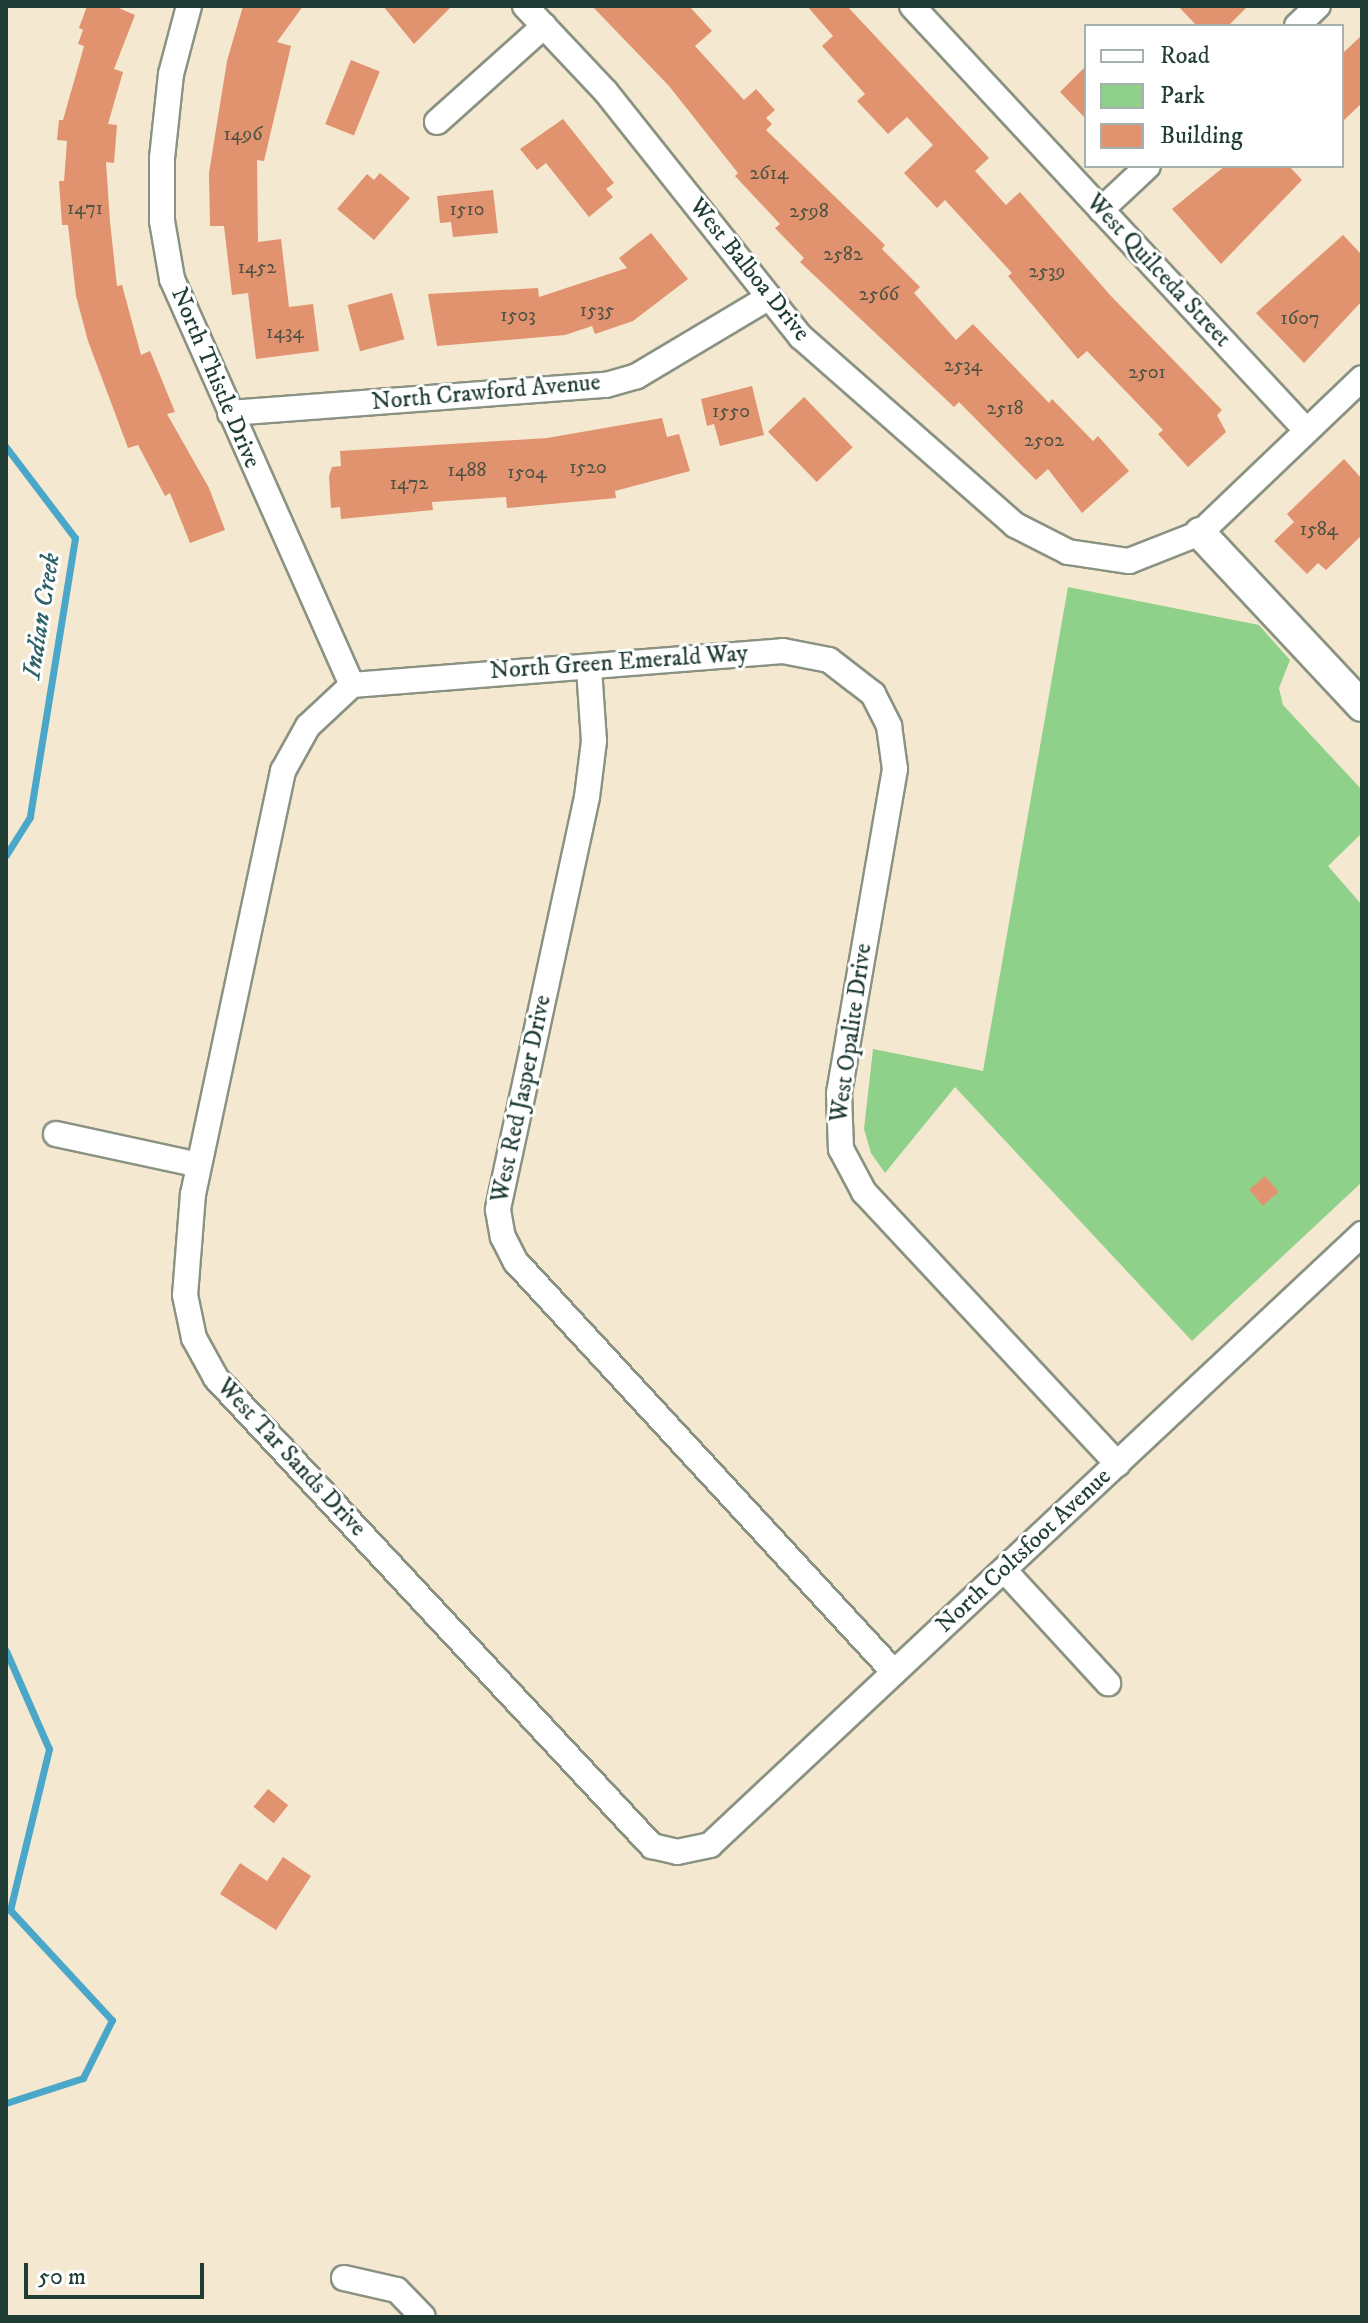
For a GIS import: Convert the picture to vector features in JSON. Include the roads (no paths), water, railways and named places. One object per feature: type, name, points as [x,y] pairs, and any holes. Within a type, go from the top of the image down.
[{"type":"street","name":"North Thistle Drive","points":[[189,6],[171,74],[162,221],[172,279],[352,685]]},
{"type":"street","name":"West Balboa Drive","points":[[525,6],[606,92],[801,337],[1015,525],[1068,552],[1129,561],[1200,533]]},
{"type":"street","name":"West Quilceda Street","points":[[912,6],[1306,430]]},
{"type":"street","points":[[1299,24],[1318,6]]},
{"type":"street","points":[[437,122],[544,26]]},
{"type":"street","points":[[1101,210],[1146,168]]},
{"type":"street","name":"North Crawford Avenue","points":[[230,413],[606,385],[637,376],[768,298]]},
{"type":"street","points":[[1362,378],[1200,533],[1362,706]]},
{"type":"street","name":"North Green Emerald Way","points":[[352,685],[391,678],[589,668],[783,651],[829,660],[873,694]]},
{"type":"street","name":"West Red Jasper Drive","points":[[589,668],[594,741],[587,797],[498,1210],[503,1237],[516,1262],[894,1672]]},
{"type":"street","name":"West Tar Sands Drive","points":[[352,685],[308,726],[283,771],[199,1165],[185,1295],[194,1338],[216,1378],[652,1846],[677,1852]]},
{"type":"street","name":"West Opalite Drive","points":[[873,694],[889,726],[895,769],[839,1093],[841,1149],[864,1192],[1118,1464]]},
{"type":"street","points":[[56,1134],[199,1165]]},
{"type":"street","name":"North Coltsfoot Avenue","points":[[677,1852],[710,1845],[1362,1234]]},
{"type":"street","points":[[1004,1570],[1108,1683]]},
{"type":"street","points":[[344,2278],[397,2290],[423,2317]]},
{"type":"waterway","name":"Indian Creek","points":[[6,447],[75,538],[30,817],[6,855]]},
{"type":"waterway","name":"Indian Creek","points":[[6,1651],[49,1749],[10,1910],[112,2020],[83,2078],[6,2103]]}]
